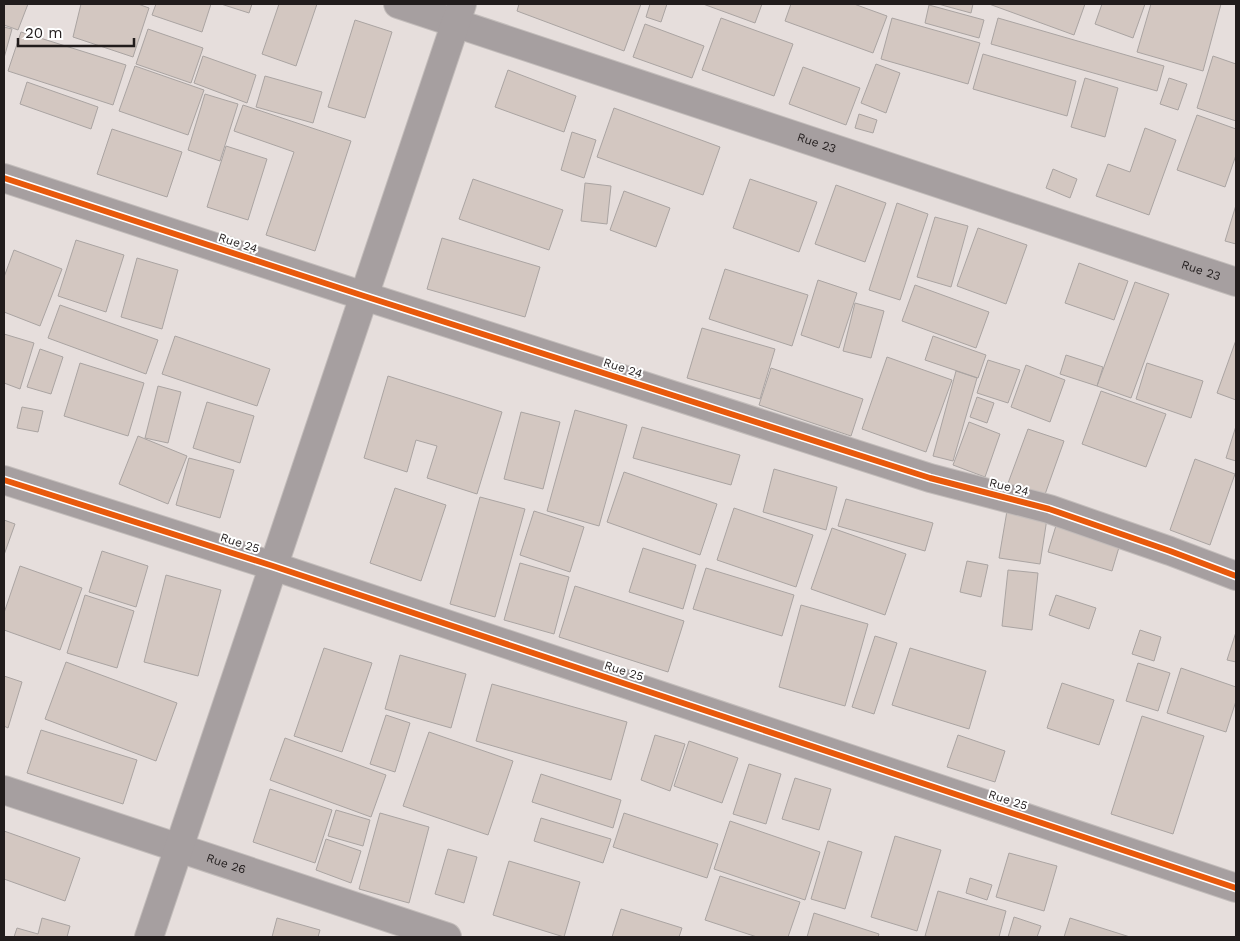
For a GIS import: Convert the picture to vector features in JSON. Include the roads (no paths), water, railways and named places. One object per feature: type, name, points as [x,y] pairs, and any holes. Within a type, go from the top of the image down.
[{"type":"street","name":"Rue 23","points":[[398,4],[458,13],[1236,282]]},
{"type":"street","points":[[149,937],[458,13]]},
{"type":"street","name":"Rue 24","points":[[4,178],[930,478],[1049,509],[1236,576]]},
{"type":"street","name":"Rue 25","points":[[4,480],[273,566],[1236,888]]},
{"type":"street","name":"Rue 26","points":[[4,790],[448,937]]}]
